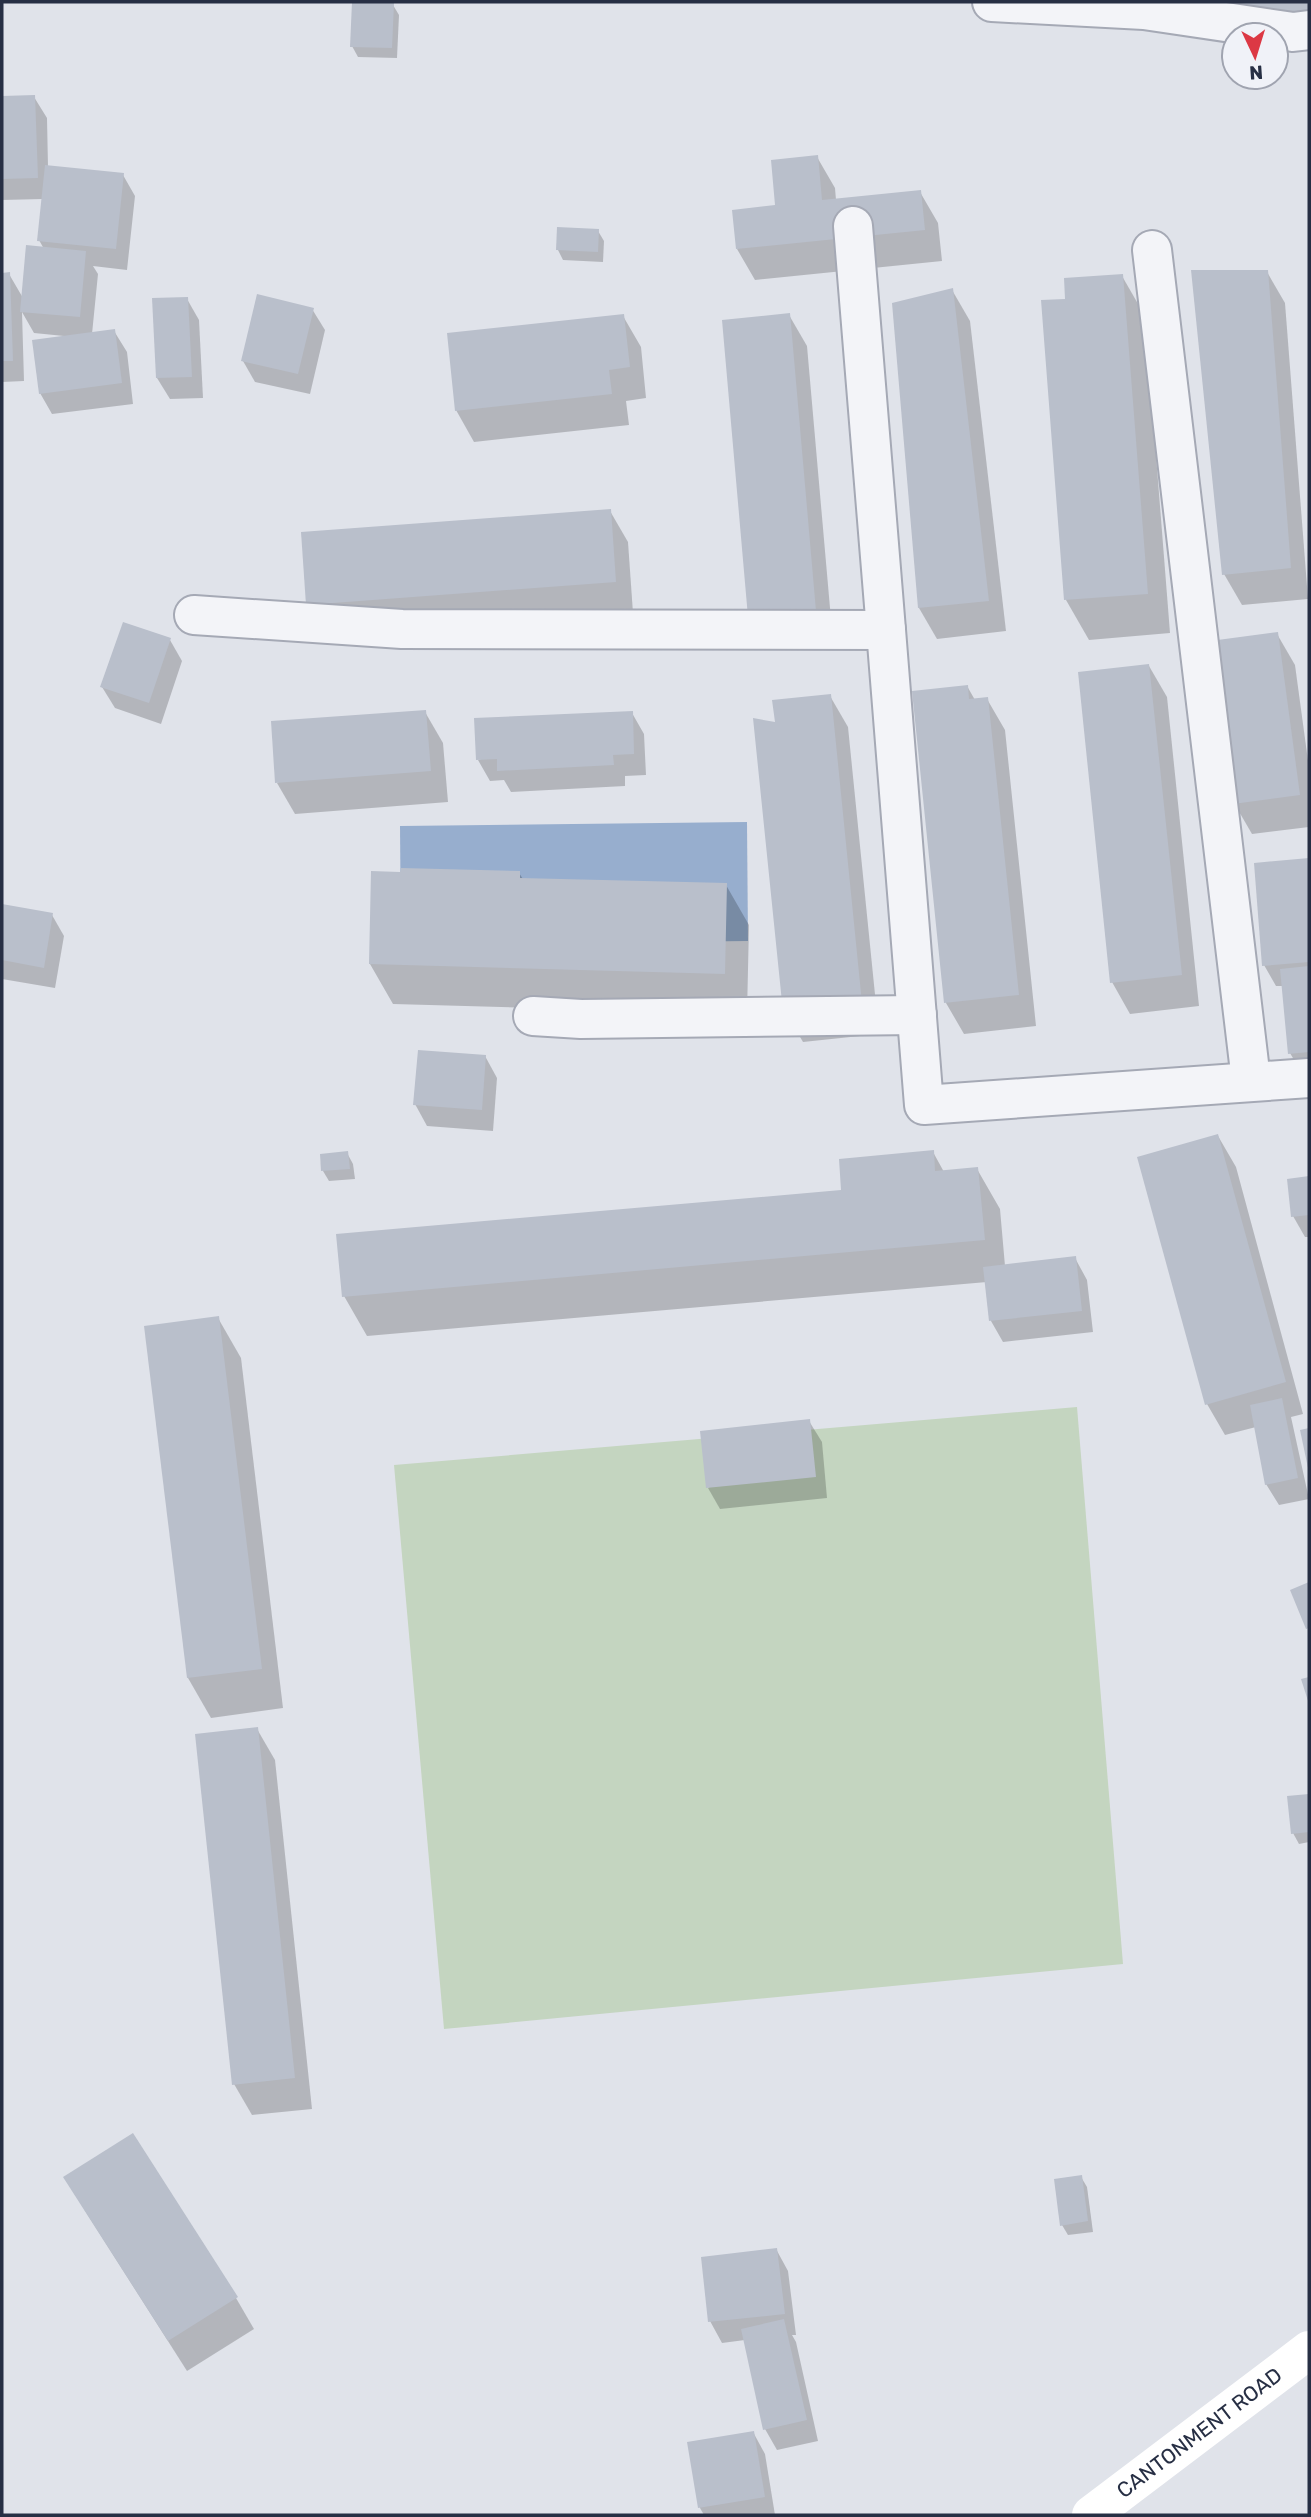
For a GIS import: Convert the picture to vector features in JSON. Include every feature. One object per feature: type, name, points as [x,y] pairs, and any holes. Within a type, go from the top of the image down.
[{"type":"street","points":[[992,2],[1144,10],[1293,32],[1309,30]]},
{"type":"street","points":[[853,226],[924,1105],[1309,1078]]},
{"type":"street","points":[[1152,250],[1251,1080]]},
{"type":"street","points":[[194,615],[402,628],[886,630]]},
{"type":"street","points":[[533,1016],[581,1019],[916,1014]]},
{"type":"street","name":"CANTONMENT ROAD","points":[[1091,2515],[1309,2350]]},
{"type":"green space","points":[[1077,1407],[1123,1964],[444,2029],[394,1465]]},
{"type":"water","points":[[747,822],[748,941],[401,945],[400,826]]},
{"type":"building","points":[[352,2],[394,3],[392,48],[350,47]]},
{"type":"building","points":[[1215,2],[1309,2],[1309,15]]},
{"type":"building","points":[[35,95],[38,178],[2,179],[2,96]]},
{"type":"building","points":[[818,155],[822,200],[921,190],[925,230],[736,249],[732,210],[775,205],[771,160]]},
{"type":"building","points":[[45,165],[124,173],[116,249],[37,241]]},
{"type":"building","points":[[557,227],[599,229],[598,252],[556,250]]},
{"type":"building","points":[[26,245],[86,251],[80,317],[20,312]]},
{"type":"building","points":[[1191,270],[1268,270],[1291,568],[1222,575]]},
{"type":"building","points":[[10,272],[13,361],[2,361],[2,273]]},
{"type":"building","points":[[1123,274],[1148,594],[1064,600],[1041,300],[1065,299],[1064,278]]},
{"type":"building","points":[[953,288],[989,601],[918,608],[892,303]]},
{"type":"building","points":[[257,294],[314,308],[298,374],[241,361]]},
{"type":"building","points":[[188,297],[192,377],[156,378],[152,298]]},
{"type":"building","points":[[790,313],[816,611],[748,617],[722,320]]},
{"type":"building","points":[[624,314],[630,367],[609,370],[612,394],[455,411],[447,333]]},
{"type":"building","points":[[115,329],[122,383],[39,394],[32,340]]},
{"type":"building","points":[[611,509],[616,582],[306,605],[301,532]]},
{"type":"building","points":[[123,622],[171,638],[149,703],[100,687]]},
{"type":"building","points":[[1278,632],[1300,795],[1233,804],[1210,641]]},
{"type":"building","points":[[1149,664],[1182,975],[1110,983],[1078,672]]},
{"type":"building","points":[[968,685],[969,699],[988,697],[1019,995],[944,1003],[912,691]]},
{"type":"building","points":[[831,694],[862,1003],[783,1012],[753,718],[775,722],[772,700]]},
{"type":"building","points":[[426,710],[431,771],[275,783],[271,721]]},
{"type":"building","points":[[633,711],[634,754],[613,755],[614,765],[497,771],[497,759],[476,760],[474,718]]},
{"type":"building","points":[[1309,858],[1309,962],[1262,966],[1254,863]]},
{"type":"building","points":[[401,868],[520,871],[520,878],[727,883],[725,974],[369,964],[371,871],[400,872]]},
{"type":"building","points":[[2,904],[53,913],[44,968],[2,960]]},
{"type":"building","points":[[1309,966],[1309,1052],[1288,1054],[1280,969]]},
{"type":"building","points":[[418,1050],[486,1055],[482,1110],[413,1105]]},
{"type":"building","points":[[1218,1134],[1286,1382],[1205,1405],[1137,1157]]},
{"type":"building","points":[[934,1150],[935,1171],[978,1167],[985,1240],[342,1297],[336,1234],[841,1190],[839,1159]]},
{"type":"building","points":[[348,1151],[350,1169],[321,1171],[320,1154]]},
{"type":"building","points":[[1309,1176],[1309,1215],[1291,1217],[1287,1179]]},
{"type":"building","points":[[1076,1256],[1082,1311],[989,1321],[983,1267]]},
{"type":"building","points":[[219,1316],[262,1669],[187,1678],[144,1326]]},
{"type":"building","points":[[1282,1398],[1298,1478],[1265,1485],[1250,1405]]},
{"type":"building","points":[[810,1419],[816,1477],[706,1488],[700,1431]]},
{"type":"building","points":[[1309,1428],[1309,1468],[1308,1468],[1300,1430]]},
{"type":"building","points":[[1309,1582],[1309,1628],[1306,1629],[1290,1590]]},
{"type":"building","points":[[1309,1677],[1309,1704],[1301,1679]]},
{"type":"building","points":[[258,1727],[295,2078],[232,2085],[195,1734]]},
{"type":"building","points":[[1309,1794],[1309,1832],[1291,1834],[1287,1796]]},
{"type":"building","points":[[133,2133],[238,2297],[168,2341],[63,2177]]},
{"type":"building","points":[[1082,2175],[1088,2221],[1060,2226],[1054,2179]]},
{"type":"building","points":[[777,2248],[785,2314],[708,2322],[701,2257]]},
{"type":"building","points":[[784,2319],[807,2420],[763,2430],[741,2329]]},
{"type":"building","points":[[754,2431],[765,2497],[698,2508],[687,2442]]}]
